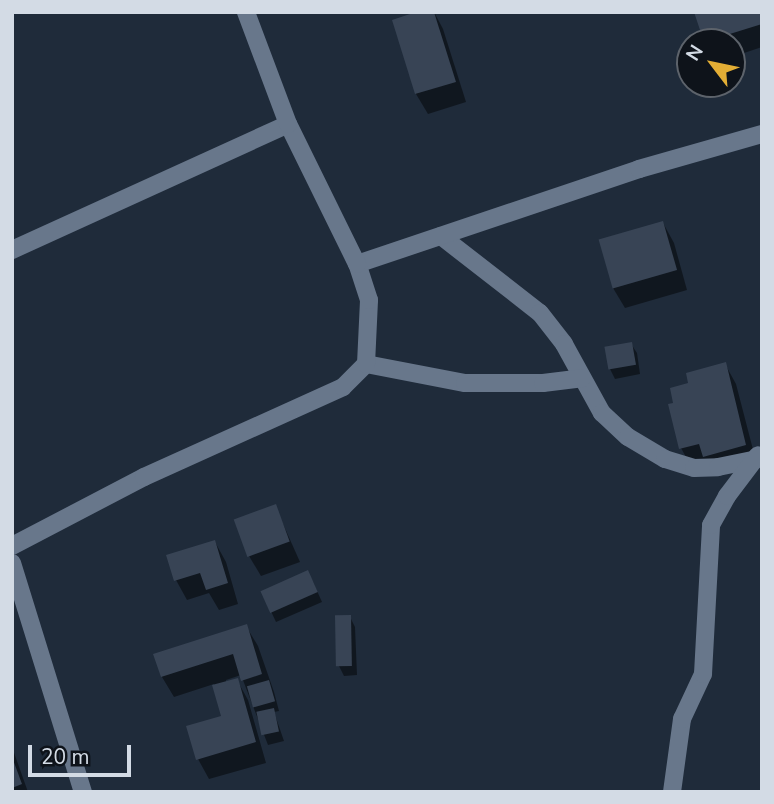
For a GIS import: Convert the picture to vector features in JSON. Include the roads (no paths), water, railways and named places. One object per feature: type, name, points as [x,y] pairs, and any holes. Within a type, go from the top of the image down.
[{"type":"street","points":[[12,546],[144,477],[343,387],[366,364],[369,300],[357,264],[288,124],[246,12]]},
{"type":"street","points":[[12,250],[288,124]]},
{"type":"street","points":[[357,264],[639,169],[762,134]]},
{"type":"street","points":[[441,236],[540,313],[564,344],[602,413],[628,436],[665,459],[694,468],[718,467],[760,454]]},
{"type":"street","points":[[366,364],[465,383],[543,383],[582,378]]},
{"type":"street","points":[[673,792],[682,719],[703,674],[711,525],[727,496],[760,454]]},
{"type":"street","points":[[12,563],[83,792]]}]
